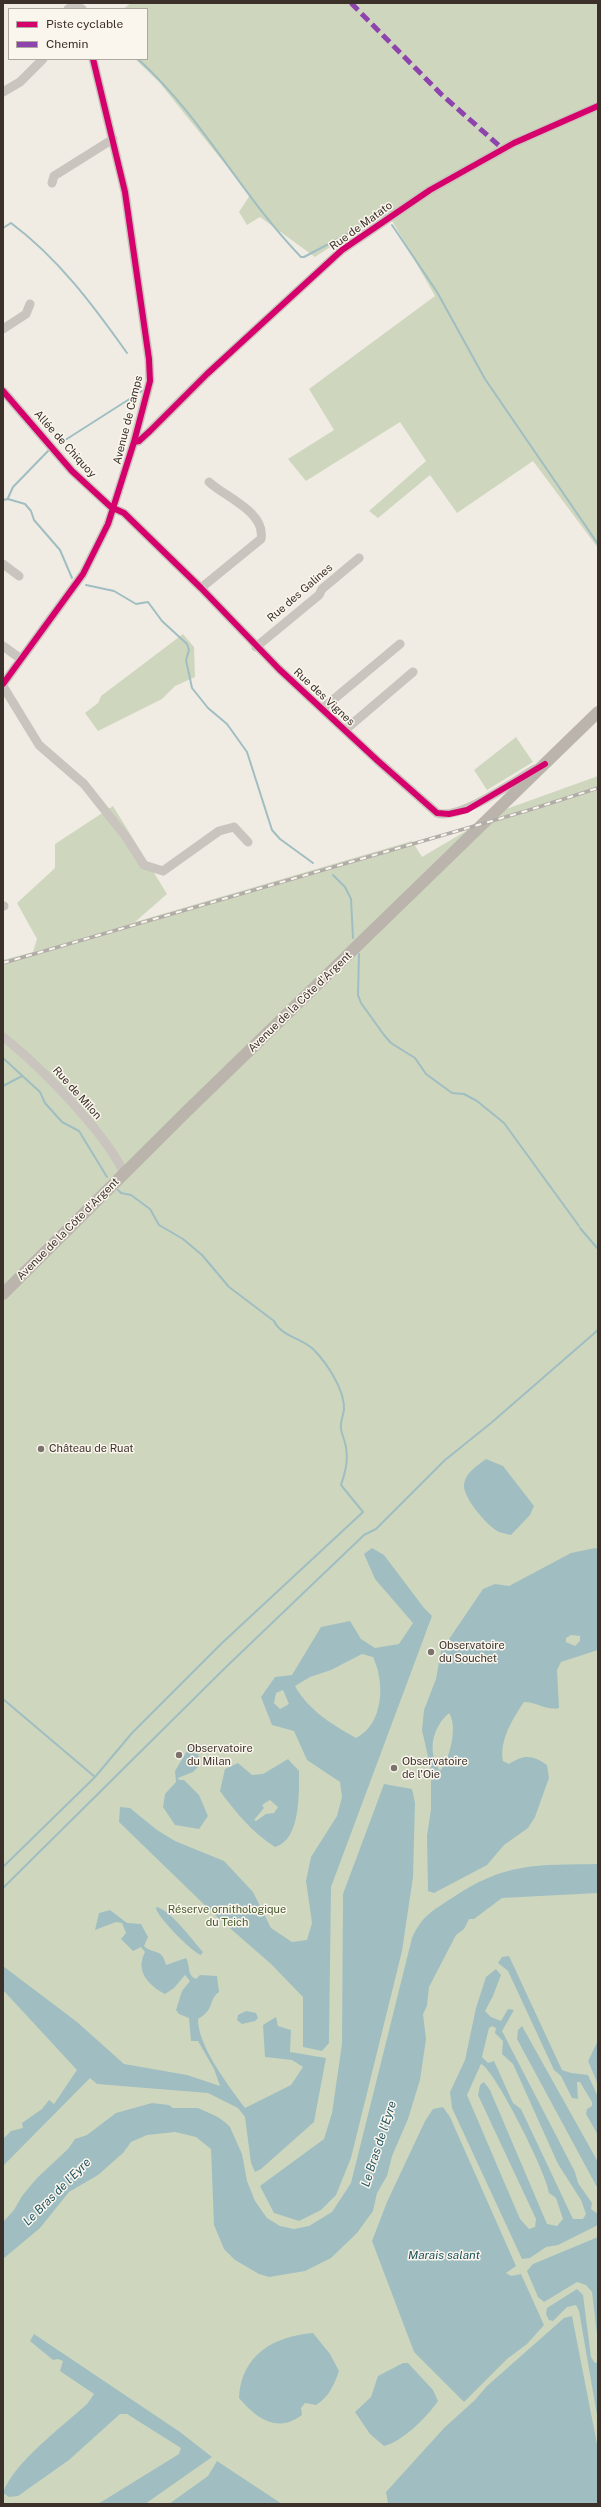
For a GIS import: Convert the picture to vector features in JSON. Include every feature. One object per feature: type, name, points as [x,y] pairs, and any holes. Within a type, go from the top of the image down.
[{"type":"main road","name":"Avenue de la Côte d'Argent","points":[[3,1294],[124,1173],[598,712]]},
{"type":"street","points":[[3,92],[20,82],[42,60]]},
{"type":"street","name":"Avenue de Camps","points":[[3,685],[83,574],[113,508],[134,442],[150,380],[149,359],[125,192],[94,60]]},
{"type":"street","name":"Rue de Matato","points":[[134,442],[139,441],[150,431],[207,374],[342,250],[430,190],[514,143],[598,106]]},
{"type":"street","points":[[52,183],[54,176],[113,140]]},
{"type":"street","points":[[3,329],[26,314],[30,304]]},
{"type":"street","name":"Allée de Chiquoy","points":[[3,391],[72,471],[113,508]]},
{"type":"street","points":[[201,588],[261,539],[262,535],[260,525],[249,511],[221,494],[209,482]]},
{"type":"street","name":"Rue des Vignes","points":[[113,508],[124,513],[201,588],[256,647],[437,813],[443,815],[459,812],[484,800],[495,792],[545,764]]},
{"type":"street","name":"Rue des Galines","points":[[256,647],[319,595],[322,589],[359,558]]},
{"type":"street","points":[[3,564],[19,576]]},
{"type":"street","points":[[322,709],[400,644]]},
{"type":"street","points":[[3,646],[21,659]]},
{"type":"street","points":[[345,730],[413,672]]},
{"type":"street","points":[[3,685],[39,745],[84,784],[126,837],[144,865],[163,871],[219,830],[234,827],[248,842]]},
{"type":"street","points":[[495,792],[508,800]]},
{"type":"street","points":[[484,800],[490,800],[499,809]]},
{"type":"street","name":"Rue de Milon","points":[[3,1037],[36,1065],[73,1106],[107,1145],[124,1173]]},
{"type":"green space","points":[[131,3],[598,3],[598,548],[533,461],[457,513],[430,475],[378,518],[369,511],[426,461],[400,422],[306,481],[288,459],[334,430],[309,389],[435,296],[386,210],[315,257],[260,217],[247,225],[239,212],[250,195],[159,82],[136,60],[148,60],[148,8],[124,8]]},
{"type":"green space","points":[[183,634],[194,647],[195,677],[175,686],[162,699],[98,731],[85,713],[98,703],[101,696]]},
{"type":"green space","points":[[516,737],[533,762],[487,790],[474,770]]},
{"type":"green space","name":"Réserve ornithologique du Teich","points":[[598,776],[598,2040],[588,2061],[598,2085],[598,2504],[3,2504],[3,960],[33,952],[37,939],[17,903],[55,868],[55,844],[113,806],[167,894],[135,922],[412,841],[422,857],[498,812]]},
{"type":"water","points":[[486,1459],[503,1466],[534,1506],[530,1515],[511,1535],[494,1529],[471,1504],[464,1490],[464,1484],[467,1476]]},
{"type":"water","points":[[372,1548],[384,1555],[424,1608],[432,1616],[331,1887],[329,2043],[322,2051],[303,2047],[303,1997],[271,1964],[216,1916],[119,1822],[120,1807],[130,1808],[157,1830],[175,1841],[224,1861],[253,1892],[271,1928],[292,1942],[307,1940],[312,1923],[306,1881],[311,1857],[337,1816],[342,1797],[340,1782],[307,1760],[294,1731],[272,1725],[261,1697],[275,1677],[292,1675],[321,1627],[350,1621],[361,1639],[375,1648],[399,1644],[413,1623],[375,1579],[364,1554]],"holes":[[[362,1654],[373,1657],[377,1667],[380,1702],[372,1723],[365,1732],[356,1738],[314,1710],[300,1695],[295,1686],[310,1677],[331,1670]],[[283,1690],[289,1704],[280,1709],[274,1703],[276,1693]]]},
{"type":"water","points":[[595,1548],[598,1549],[598,1650],[561,1662],[557,1670],[559,1708],[554,1709],[524,1702],[511,1722],[505,1738],[502,1753],[503,1761],[509,1764],[524,1757],[528,1757],[537,1759],[547,1765],[549,1778],[535,1817],[528,1828],[504,1845],[487,1865],[434,1893],[428,1891],[427,1836],[431,1809],[431,1770],[422,1730],[424,1710],[436,1679],[441,1651],[483,1589],[495,1584],[509,1586],[571,1553]],"holes":[[[571,1635],[580,1636],[580,1641],[575,1646],[566,1642],[566,1638]],[[449,1713],[453,1726],[452,1742],[447,1759],[440,1771],[434,1756],[433,1740],[435,1733],[443,1719]]]},
{"type":"water","points":[[190,1746],[198,1748],[199,1766],[193,1772],[178,1778],[179,1780],[184,1780],[199,1795],[208,1816],[199,1829],[175,1825],[163,1807],[165,1794],[176,1782],[175,1771]]},
{"type":"water","points":[[288,1759],[299,1771],[297,1814],[294,1825],[290,1835],[283,1843],[275,1847],[245,1822],[220,1791],[225,1769],[238,1763],[252,1775],[263,1774]],"holes":[[[270,1800],[278,1807],[274,1813],[266,1814],[256,1821],[254,1820],[264,1808],[262,1805]]]},
{"type":"water","points":[[384,1784],[412,1789],[415,1803],[413,1877],[402,1951],[351,2158],[336,2195],[321,2210],[299,2221],[274,2213],[260,2186],[324,2139],[332,2113],[342,2044],[343,1894]]},
{"type":"water","name":"Le Bras de l'Eyre","points":[[598,1864],[598,1893],[502,1898],[474,1919],[469,1919],[464,1929],[456,1935],[429,1987],[427,2006],[423,2014],[426,2039],[420,2080],[408,2119],[392,2156],[387,2176],[377,2193],[373,2211],[357,2233],[331,2258],[305,2271],[269,2277],[259,2274],[235,2260],[224,2249],[214,2225],[211,2149],[196,2137],[175,2132],[147,2135],[131,2142],[123,2153],[98,2175],[69,2192],[40,2228],[3,2259],[3,2222],[14,2210],[22,2196],[37,2178],[68,2149],[75,2139],[87,2135],[116,2113],[152,2103],[169,2105],[173,2108],[198,2108],[218,2117],[226,2123],[230,2127],[242,2154],[247,2181],[255,2201],[267,2218],[280,2226],[294,2229],[309,2226],[332,2212],[351,2183],[412,1938],[420,1924],[433,1911],[471,1886],[505,1872],[539,1866]]},
{"type":"water","points":[[156,1907],[168,1913],[181,1926],[203,1952],[201,1955],[190,1948],[167,1925],[157,1911]]},
{"type":"water","points":[[110,1910],[127,1923],[141,1924],[148,1937],[144,1946],[147,1949],[160,1953],[166,1965],[186,1958],[191,1975],[196,1979],[200,1975],[217,1976],[219,1992],[213,1998],[207,2012],[198,2019],[199,2030],[208,2053],[215,2065],[245,2108],[291,2085],[303,2067],[292,2060],[265,2057],[263,2025],[276,2017],[278,2026],[291,2030],[290,2052],[326,2058],[314,2122],[261,2169],[255,2172],[251,2163],[245,2117],[238,2108],[208,2093],[97,2084],[90,2078],[3,2166],[3,2139],[11,2131],[23,2128],[22,2123],[42,2109],[49,2100],[54,2104],[77,2070],[3,1990],[3,1966],[77,2022],[124,2064],[187,2075],[220,2086],[214,2069],[198,2041],[191,2041],[189,2018],[179,2014],[176,2010],[182,1991],[190,1981],[185,1975],[174,1988],[165,1994],[153,1986],[142,1971],[142,1959],[145,1952],[141,1947],[133,1951],[121,1939],[126,1933],[122,1923],[116,1922],[95,1930],[99,1913]]},
{"type":"water","points":[[509,1956],[562,2070],[571,2073],[588,2075],[598,2097],[598,2135],[586,2114],[587,2109],[592,2106],[592,2102],[580,2082],[577,2082],[578,2099],[572,2098],[561,2076],[554,2070],[508,1971],[498,1963],[502,1957]]},
{"type":"water","points":[[496,1969],[501,1975],[493,1996],[485,2011],[491,2017],[501,2021],[508,2009],[514,2010],[502,2031],[575,2172],[578,2183],[592,2203],[591,2209],[598,2214],[598,2225],[558,2245],[546,2247],[530,2258],[522,2259],[452,2108],[450,2092],[465,2060],[476,2008],[486,1977]],"holes":[[[492,2026],[496,2028],[495,2033],[503,2041],[502,2054],[513,2064],[558,2164],[581,2200],[586,2214],[583,2219],[573,2219],[521,2109],[513,2103],[494,2061],[488,2063],[482,2057],[489,2028]],[[481,2064],[488,2070],[508,2102],[540,2166],[549,2193],[556,2198],[563,2219],[557,2226],[547,2224],[490,2090],[484,2082],[480,2085],[478,2095],[536,2219],[535,2227],[529,2229],[520,2219],[467,2095]]]},
{"type":"water","points":[[246,2011],[256,2013],[258,2018],[255,2021],[242,2024],[237,2020],[238,2015]]},
{"type":"water","points":[[522,2026],[598,2162],[598,2189],[517,2039],[518,2030]]},
{"type":"water","points":[[598,2040],[598,2085],[588,2061]]},
{"type":"water","name":"Marais salant","points":[[443,2107],[450,2117],[516,2266],[506,2273],[511,2276],[521,2274],[544,2325],[527,2344],[507,2359],[464,2402],[414,2352],[372,2241],[387,2202],[425,2121],[433,2109]]},
{"type":"water","points":[[598,2237],[598,2343],[592,2292],[586,2285],[577,2282],[544,2302],[538,2297],[527,2271],[533,2264]]},
{"type":"water","points":[[577,2289],[583,2295],[591,2357],[595,2363],[598,2362],[598,2421],[579,2311],[576,2305],[567,2307],[553,2321],[549,2320],[546,2314],[547,2308]]},
{"type":"water","points":[[572,2316],[597,2444],[598,2504],[388,2503],[386,2492],[445,2427],[475,2400],[487,2386],[564,2318]]},
{"type":"water","points":[[313,2333],[330,2354],[339,2371],[330,2390],[321,2402],[316,2405],[305,2403],[301,2408],[302,2415],[293,2421],[284,2423],[268,2421],[252,2412],[239,2398],[241,2383],[246,2370],[253,2359],[262,2350],[285,2338]]},
{"type":"water","points":[[34,2334],[180,2432],[212,2457],[145,2504],[98,2504],[179,2454],[181,2448],[127,2414],[120,2414],[69,2460],[18,2496],[9,2497],[3,2493],[8,2481],[28,2457],[87,2404],[94,2394],[60,2371],[63,2361],[58,2359],[53,2360],[30,2341]]},
{"type":"water","points":[[403,2363],[408,2363],[433,2390],[438,2401],[414,2428],[391,2444],[384,2446],[370,2434],[355,2412],[371,2397],[378,2376]]},
{"type":"water","points":[[217,2461],[282,2504],[169,2504],[208,2476]]},
{"type":"waterway","points":[[139,60],[182,106],[259,208],[301,257],[304,257],[385,214]]},
{"type":"waterway","points":[[3,228],[11,223],[44,251],[88,300],[127,353]]},
{"type":"waterway","points":[[392,225],[437,292],[485,379],[598,544]]},
{"type":"waterway","points":[[59,444],[142,391]]},
{"type":"waterway","points":[[8,498],[13,487],[48,451]]},
{"type":"waterway","points":[[3,500],[8,499],[25,504],[31,511],[34,520],[60,550],[72,578]]},
{"type":"waterway","points":[[86,585],[114,591],[136,604],[148,602],[162,621],[187,644],[189,650],[186,660],[192,688],[208,708],[227,724],[247,752],[272,830],[280,839],[313,863]]},
{"type":"waterway","points":[[333,875],[345,887],[351,899],[353,938]]},
{"type":"waterway","points":[[359,954],[358,995],[361,1003],[384,1035],[391,1043],[415,1058],[426,1074],[452,1093],[464,1094],[477,1101],[504,1123],[579,1226]]},
{"type":"waterway","points":[[3,1058],[40,1092],[45,1103],[62,1122],[79,1131],[107,1177]]},
{"type":"waterway","points":[[3,1086],[22,1076]]},
{"type":"waterway","points":[[3,1867],[95,1777],[132,1733],[222,1643],[363,1512],[341,1485],[346,1469],[347,1459],[345,1441],[341,1432],[344,1402],[334,1377],[324,1362],[308,1345],[286,1334],[274,1321],[229,1287],[202,1255],[183,1239],[159,1225],[150,1209],[131,1195],[121,1193],[118,1190]]},
{"type":"waterway","points":[[580,1228],[598,1249]]},
{"type":"waterway","points":[[3,1888],[226,1667],[364,1535],[376,1529],[445,1460],[491,1423],[598,1330]]},
{"type":"waterway","points":[[3,1699],[95,1777]]},
{"type":"railway","points":[[3,963],[526,811],[598,788]]},
{"type":"marked path","points":[[351,3],[441,94],[504,150]]},
{"type":"cycle path","points":[[3,684],[83,574],[108,524],[134,442],[150,381],[149,359],[125,192],[93,60]]},
{"type":"cycle path","points":[[134,442],[139,441],[150,431],[207,374],[342,250],[430,190],[514,143],[598,106]]},
{"type":"cycle path","points":[[3,391],[72,471],[111,507],[124,513],[201,588],[279,669],[378,761],[437,813],[449,814],[467,810],[545,764]]},
{"type":"place","name":"Château de Ruat","points":[[41,1449]]},
{"type":"place","name":"Observatoire du Souchet","points":[[431,1652]]},
{"type":"place","name":"Observatoire du Milan","points":[[179,1755]]},
{"type":"place","name":"Observatoire de l'Oie","points":[[394,1768]]}]
